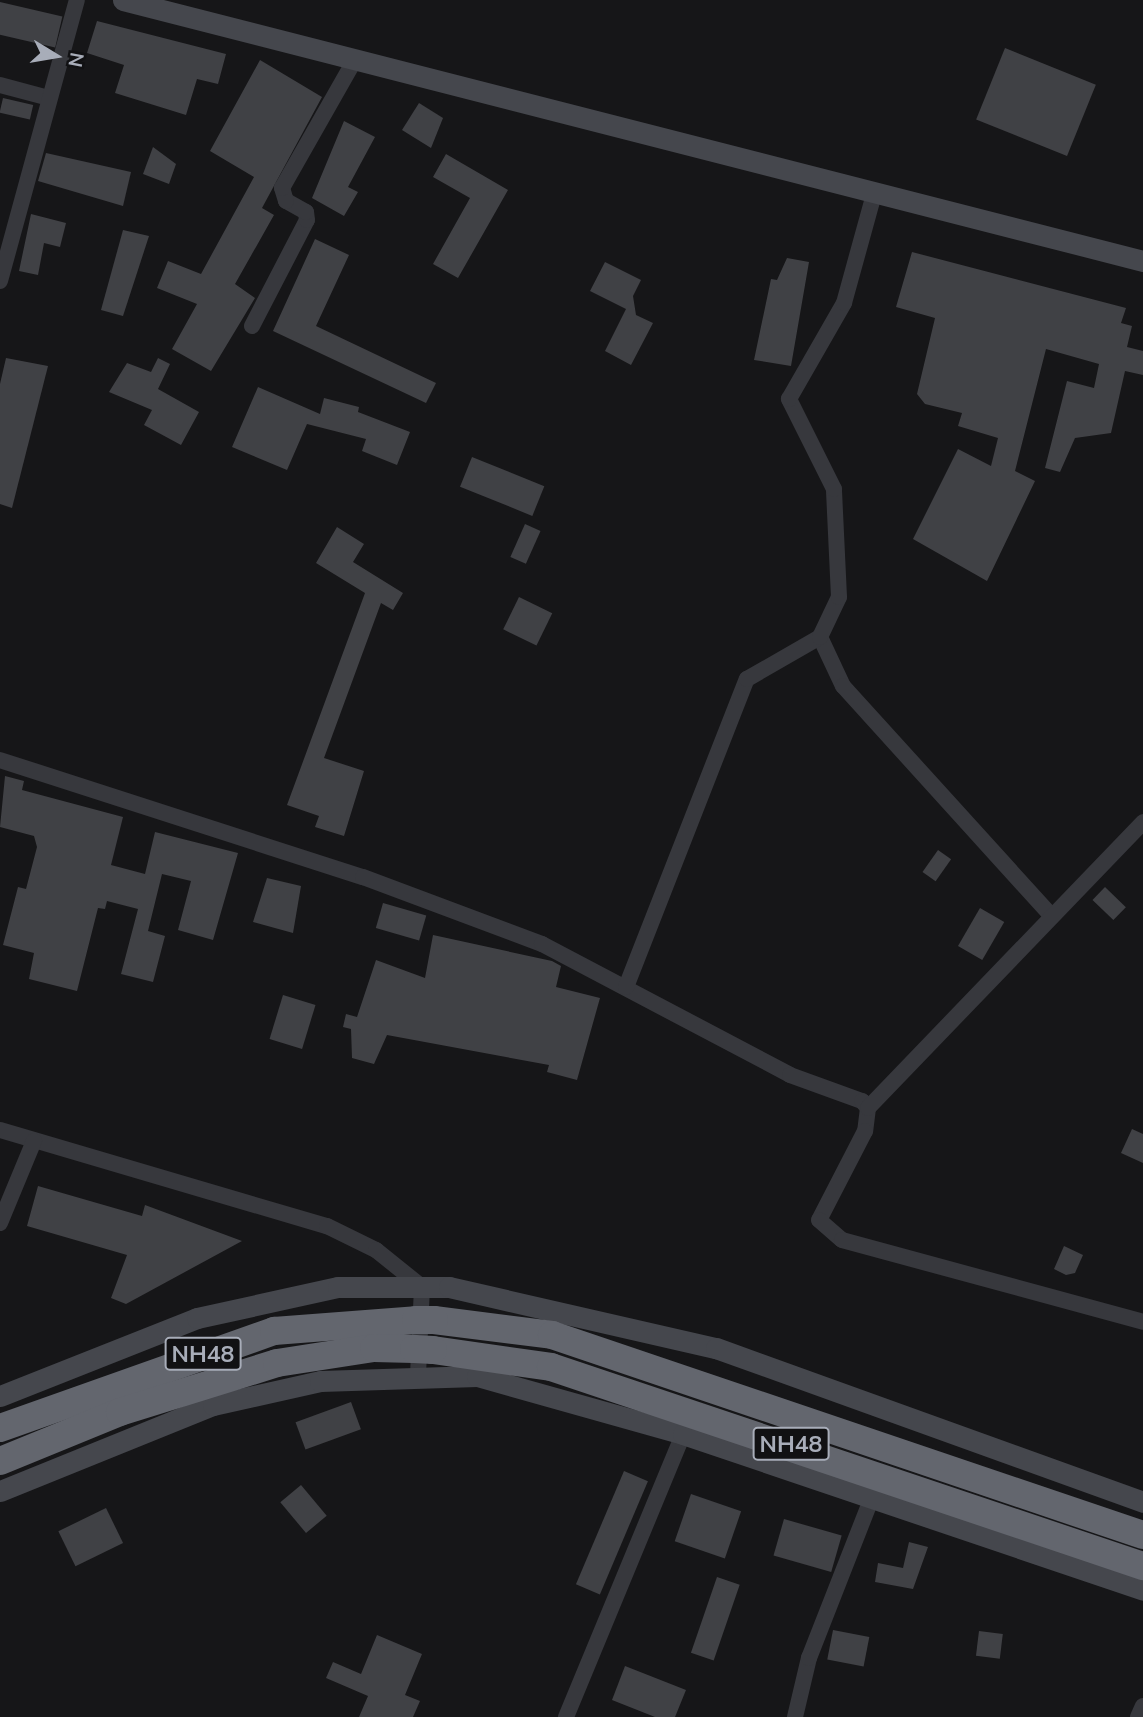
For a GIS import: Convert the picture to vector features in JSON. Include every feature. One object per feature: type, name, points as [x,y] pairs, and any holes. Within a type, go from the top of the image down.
[{"type":"highway","name":"NH48","points":[[0,1428],[274,1331],[425,1320],[552,1335],[1143,1535]]},
{"type":"highway","name":"NH48","points":[[0,1461],[120,1412],[276,1363],[374,1348],[422,1358],[551,1367],[1143,1566]]},
{"type":"street","points":[[0,281],[77,0]]},
{"type":"street","points":[[123,0],[353,63],[1143,261]]},
{"type":"street","points":[[252,326],[307,220],[306,212],[286,201],[282,188],[353,63]]},
{"type":"street","points":[[0,85],[49,97]]},
{"type":"street","points":[[626,987],[747,679],[820,637],[839,597],[834,489],[789,399],[844,303],[874,194]]},
{"type":"street","points":[[820,637],[843,686],[1051,915]]},
{"type":"street","points":[[0,760],[363,877],[542,944],[790,1075],[868,1108]]},
{"type":"street","points":[[1143,822],[868,1108],[865,1131],[820,1220],[842,1240],[1143,1322]]},
{"type":"street","points":[[0,1130],[327,1226],[376,1250],[422,1287]]},
{"type":"street","points":[[0,1223],[34,1141]]},
{"type":"street","points":[[0,1396],[197,1318],[338,1287],[449,1287],[716,1348],[1143,1502]]},
{"type":"street","points":[[422,1287],[422,1358]]},
{"type":"street","points":[[0,1491],[213,1405],[422,1358],[683,1434],[1143,1590]]},
{"type":"street","points":[[566,1717],[683,1434]]},
{"type":"street","points":[[795,1717],[809,1658],[872,1497]]},
{"type":"street","points":[[1138,1717],[1143,1706]]},
{"type":"building","points":[[0,2],[62,16],[55,48],[0,35]]},
{"type":"building","points":[[97,21],[226,54],[218,84],[197,79],[186,115],[115,93],[124,65],[87,53]]},
{"type":"building","points":[[1005,48],[1096,85],[1067,156],[976,119]]},
{"type":"building","points":[[260,60],[322,97],[262,208],[274,215],[235,284],[255,298],[211,371],[172,349],[197,304],[157,288],[168,261],[201,274],[254,177],[210,151]]},
{"type":"building","points":[[3,98],[33,105],[30,120],[0,113]]},
{"type":"building","points":[[419,103],[443,118],[431,148],[402,130]]},
{"type":"building","points":[[344,121],[375,137],[348,187],[358,192],[344,216],[312,198]]},
{"type":"building","points":[[153,147],[176,164],[169,184],[143,174]]},
{"type":"building","points":[[46,153],[131,172],[123,206],[38,181]]},
{"type":"building","points":[[446,154],[508,190],[458,278],[433,264],[470,198],[433,177]]},
{"type":"building","points":[[31,214],[66,223],[60,247],[44,243],[38,275],[19,271]]},
{"type":"building","points":[[123,230],[149,236],[123,316],[101,310]]},
{"type":"building","points":[[315,239],[349,255],[316,326],[436,383],[426,403],[273,331]]},
{"type":"building","points":[[912,252],[1126,308],[1121,323],[1132,326],[1127,347],[1143,351],[1143,375],[1125,371],[1111,433],[1075,438],[1060,472],[1045,468],[1067,381],[1094,388],[1099,364],[1046,349],[1015,471],[1035,481],[987,581],[913,539],[958,449],[991,466],[998,438],[958,426],[962,413],[925,404],[917,394],[935,318],[896,307]]},
{"type":"building","points":[[787,258],[809,262],[791,366],[754,360],[771,279],[777,280]]},
{"type":"building","points":[[605,262],[641,280],[633,296],[636,315],[653,323],[631,365],[605,351],[626,309],[590,291]]},
{"type":"building","points":[[6,358],[48,366],[12,508],[0,504],[0,384]]},
{"type":"building","points":[[158,358],[170,364],[158,389],[199,412],[181,445],[144,425],[152,410],[109,392],[127,363],[151,372]]},
{"type":"building","points":[[258,387],[320,414],[324,398],[359,407],[358,412],[410,432],[397,465],[362,451],[366,439],[307,424],[287,470],[232,447]]},
{"type":"building","points":[[472,457],[544,486],[532,516],[460,487]]},
{"type":"building","points":[[525,524],[541,531],[526,564],[510,557]]},
{"type":"building","points":[[337,527],[364,544],[353,562],[403,593],[393,610],[381,603],[324,758],[364,771],[344,836],[315,827],[319,816],[287,805],[365,593],[316,563]]},
{"type":"building","points":[[519,597],[552,613],[536,646],[503,629]]},
{"type":"building","points":[[5,776],[24,781],[22,790],[123,817],[111,865],[145,874],[155,832],[238,853],[213,940],[178,930],[191,881],[162,874],[148,931],[165,936],[153,982],[121,974],[138,909],[107,901],[105,909],[98,908],[77,991],[29,979],[34,953],[3,945],[18,887],[26,889],[37,847],[34,836],[0,827]]},
{"type":"building","points":[[938,850],[951,859],[936,881],[923,872]]},
{"type":"building","points":[[267,878],[301,886],[293,933],[253,922]]},
{"type":"building","points":[[1105,887],[1126,907],[1113,920],[1092,900]]},
{"type":"building","points":[[383,903],[426,915],[419,940],[376,928]]},
{"type":"building","points":[[980,908],[1004,922],[982,960],[958,946]]},
{"type":"building","points":[[433,935],[552,961],[561,966],[556,987],[600,998],[577,1080],[547,1072],[549,1065],[387,1035],[374,1064],[352,1058],[351,1029],[343,1027],[346,1014],[357,1017],[376,960],[425,978]]},
{"type":"building","points":[[283,995],[316,1005],[302,1049],[270,1039]]},
{"type":"building","points":[[1132,1129],[1143,1134],[1143,1163],[1121,1153]]},
{"type":"building","points":[[38,1186],[142,1216],[145,1205],[242,1241],[126,1304],[111,1298],[127,1255],[27,1226]]},
{"type":"building","points":[[1064,1246],[1083,1255],[1075,1273],[1066,1275],[1054,1269]]},
{"type":"building","points":[[351,1402],[361,1429],[305,1449],[296,1422]]},
{"type":"building","points":[[624,1471],[648,1481],[600,1594],[576,1584]]},
{"type":"building","points":[[301,1485],[327,1516],[306,1533],[280,1502]]},
{"type":"building","points":[[691,1494],[741,1511],[725,1559],[675,1541]]},
{"type":"building","points":[[106,1508],[123,1543],[75,1566],[58,1531]]},
{"type":"building","points":[[784,1519],[842,1536],[831,1572],[774,1556]]},
{"type":"building","points":[[909,1542],[928,1547],[913,1589],[875,1582],[878,1563],[903,1568]]},
{"type":"building","points":[[717,1577],[740,1585],[714,1660],[691,1653]]},
{"type":"building","points":[[833,1630],[869,1637],[864,1667],[827,1659]]},
{"type":"building","points":[[979,1631],[1003,1634],[1000,1659],[976,1656]]},
{"type":"building","points":[[377,1635],[422,1654],[405,1695],[420,1701],[413,1717],[359,1717],[368,1696],[326,1678],[333,1662],[361,1674]]},
{"type":"building","points":[[625,1666],[686,1690],[675,1717],[655,1717],[612,1700]]}]
